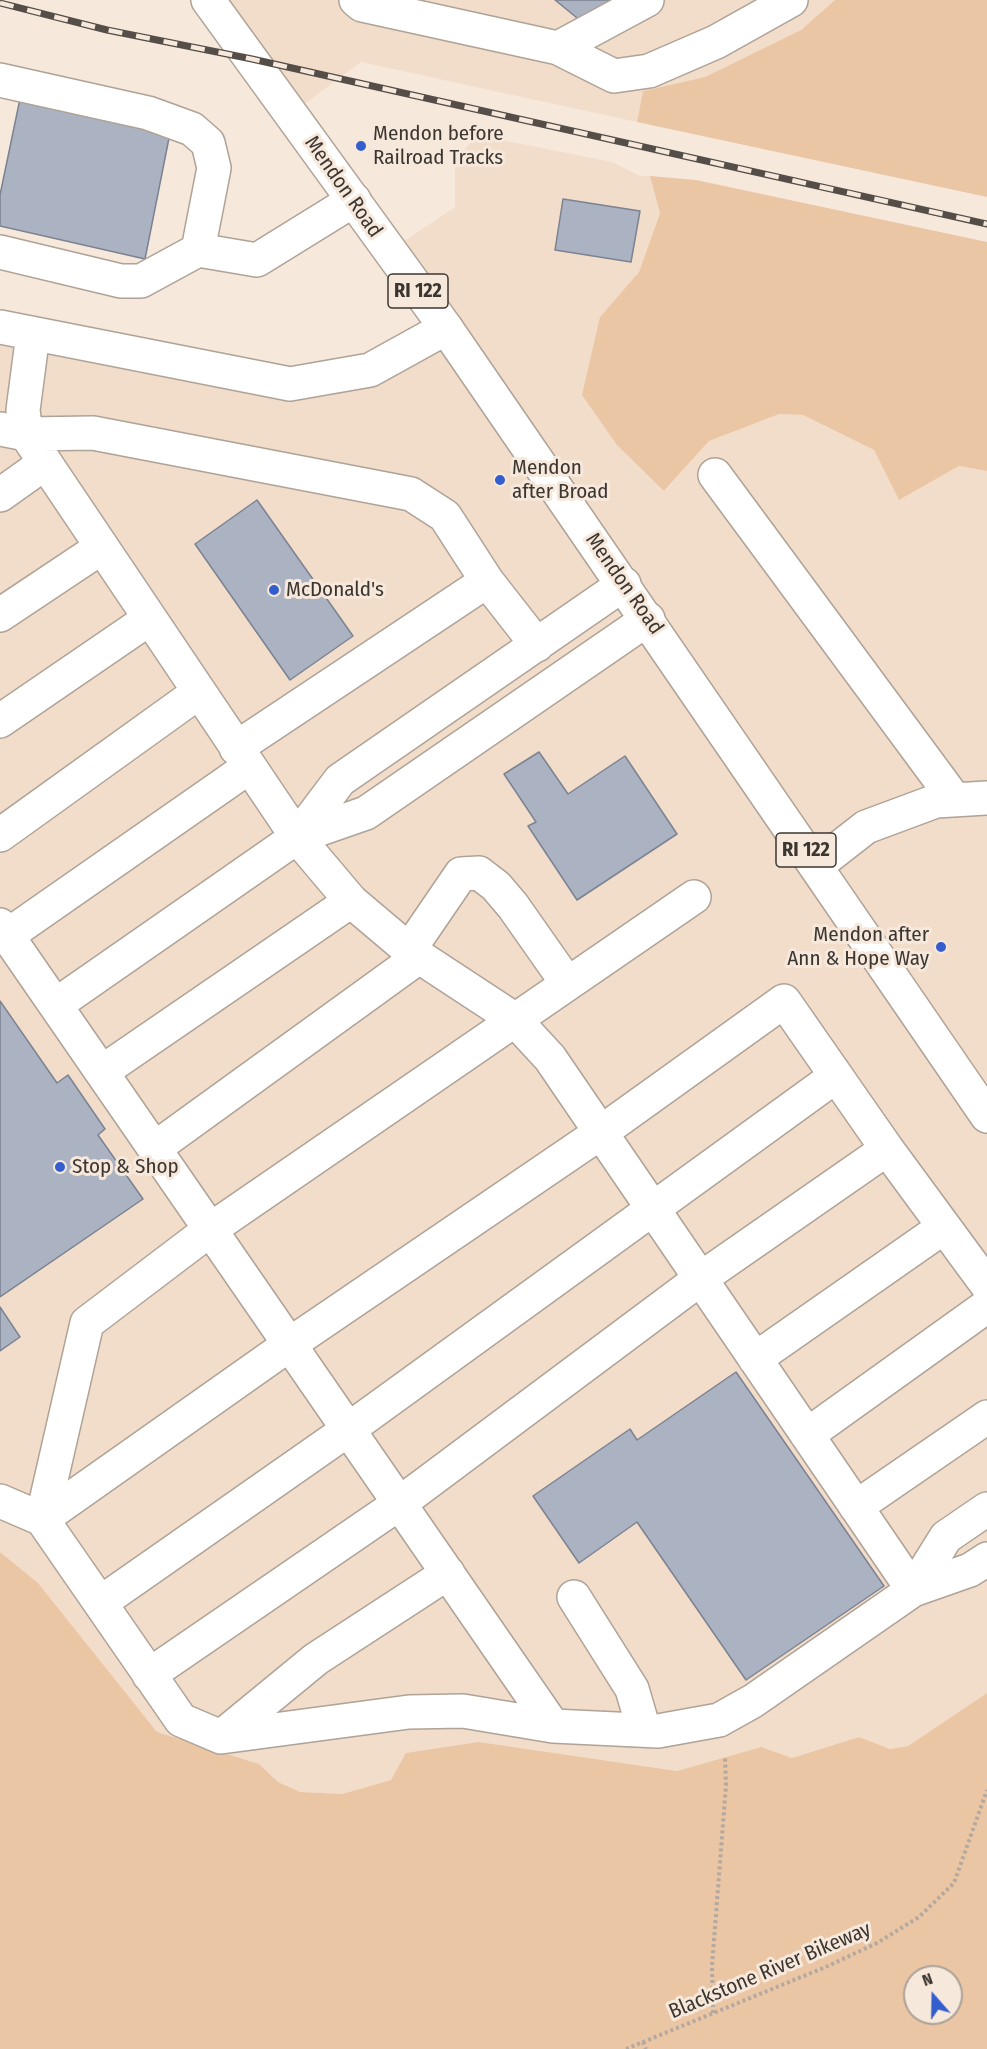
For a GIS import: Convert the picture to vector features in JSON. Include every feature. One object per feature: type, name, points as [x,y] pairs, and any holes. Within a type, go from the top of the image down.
[{"type":"main road","name":"Mendon Road","points":[[208,0],[446,328],[986,1114]]},
{"type":"main road","points":[[558,48],[647,0]]},
{"type":"main road","points":[[362,2],[558,48],[614,76],[649,71],[716,42],[791,0]]},
{"type":"main road","points":[[0,80],[148,113],[192,129],[208,143],[214,168],[198,250]]},
{"type":"main road","points":[[0,252],[121,280],[141,281],[198,250],[257,260],[354,200]]},
{"type":"main road","points":[[0,327],[290,384],[370,370],[446,328]]},
{"type":"main road","points":[[13,431],[23,410],[33,334]]},
{"type":"main road","points":[[13,431],[45,463],[297,837],[351,901],[414,953],[514,1019],[550,1058],[913,1590]]},
{"type":"main road","points":[[13,431],[93,433],[411,494],[445,516],[487,581],[537,645]]},
{"type":"main road","points":[[0,495],[45,463]]},
{"type":"main road","points":[[715,475],[955,800]]},
{"type":"main road","points":[[0,615],[102,547]]},
{"type":"main road","points":[[487,581],[4,930],[553,1726]]},
{"type":"main road","points":[[297,837],[340,780],[624,584]]},
{"type":"main road","points":[[0,721],[149,619]]},
{"type":"main road","points":[[57,1004],[297,837],[366,813],[648,619]]},
{"type":"main road","points":[[0,835],[199,692]]},
{"type":"main road","points":[[816,866],[866,827],[936,801],[987,798]]},
{"type":"main road","points":[[155,1148],[414,953],[461,874],[479,873],[496,886],[513,906],[567,983]]},
{"type":"main road","points":[[42,1520],[87,1323],[211,1228],[694,897]]},
{"type":"main road","points":[[103,1071],[351,901]]},
{"type":"main road","points":[[42,1520],[290,1344],[600,1133],[784,1001],[887,1149],[987,1285]]},
{"type":"main road","points":[[100,1603],[349,1430],[836,1076]]},
{"type":"main road","points":[[149,1675],[400,1503],[700,1279],[887,1149]]},
{"type":"main road","points":[[755,1359],[944,1227]]},
{"type":"main road","points":[[807,1435],[987,1306]]},
{"type":"main road","points":[[856,1507],[987,1416]]},
{"type":"main road","points":[[0,1501],[42,1520],[181,1720],[221,1737],[409,1712],[463,1711],[553,1726],[658,1731],[719,1720],[753,1701],[913,1590],[970,1570],[987,1558]]},
{"type":"main road","points":[[913,1590],[946,1537],[987,1509]]},
{"type":"main road","points":[[221,1737],[316,1659],[448,1573]]},
{"type":"main road","points":[[573,1597],[632,1689],[644,1730]]},
{"type":"path","points":[[713,2013],[713,1954],[726,1785],[725,1757]]},
{"type":"path","name":"Blackstone River Bikeway","points":[[626,2049],[877,1943],[919,1917],[954,1883],[987,1790]]},
{"type":"path","points":[[643,2042],[646,2049]]},
{"type":"shaded area","points":[[189,0],[835,0],[801,30],[705,77],[643,91],[637,122],[361,62],[294,112],[223,21]]},
{"type":"shaded area","points":[[835,0],[987,0],[987,197],[637,122],[643,91],[705,77],[801,30]]},
{"type":"shaded area","points":[[476,135],[612,162],[640,176],[650,176],[660,212],[639,272],[600,317],[665,491],[709,441],[778,414],[803,415],[874,450],[899,500],[959,466],[987,471],[987,1693],[908,1746],[890,1749],[859,1737],[792,1758],[761,1747],[677,1771],[479,1742],[391,1780],[342,1794],[300,1792],[278,1782],[259,1764],[157,1732],[38,1583],[0,1552],[0,335],[270,392],[442,332],[394,248],[455,207],[455,163]]},
{"type":"shaded area","points":[[650,176],[696,180],[987,242],[987,471],[959,466],[899,500],[874,450],[803,415],[779,414],[709,441],[664,491],[617,445],[582,395],[600,317],[639,272],[660,213]]},
{"type":"shaded area","points":[[0,1552],[38,1583],[157,1732],[259,1764],[278,1782],[300,1792],[342,1794],[391,1780],[406,1753],[479,1742],[677,1771],[761,1747],[792,1758],[859,1737],[890,1749],[908,1746],[987,1693],[987,2049],[0,2049]]},
{"type":"building","points":[[555,0],[623,0],[582,22]]},
{"type":"building","points":[[21,94],[171,128],[145,259],[0,226],[0,195]]},
{"type":"building","points":[[563,199],[640,211],[631,262],[555,250]]},
{"type":"building","name":"McDonald's","points":[[257,500],[353,636],[290,680],[195,544]]},
{"type":"building","points":[[539,752],[568,794],[625,756],[677,834],[577,900],[528,826],[536,822],[504,774]]},
{"type":"building","name":"Stop & Shop","points":[[0,1001],[57,1083],[68,1075],[105,1129],[98,1135],[143,1199],[0,1297]]},
{"type":"building","points":[[0,1307],[20,1337],[0,1351]]},
{"type":"building","points":[[736,1372],[884,1586],[746,1680],[637,1522],[579,1563],[533,1496],[630,1429],[637,1440]]},
{"type":"railway","points":[[0,3],[107,30],[252,59],[987,224]]},
{"type":"place","name":"Mendon before Railroad Tracks","points":[[361,146]]},
{"type":"place","name":"Mendon after Broad","points":[[500,480]]},
{"type":"place","name":"McDonald's","points":[[274,590]]},
{"type":"place","name":"Mendon after Ann & Hope Way","points":[[941,947]]},
{"type":"place","name":"Stop & Shop","points":[[60,1167]]}]
